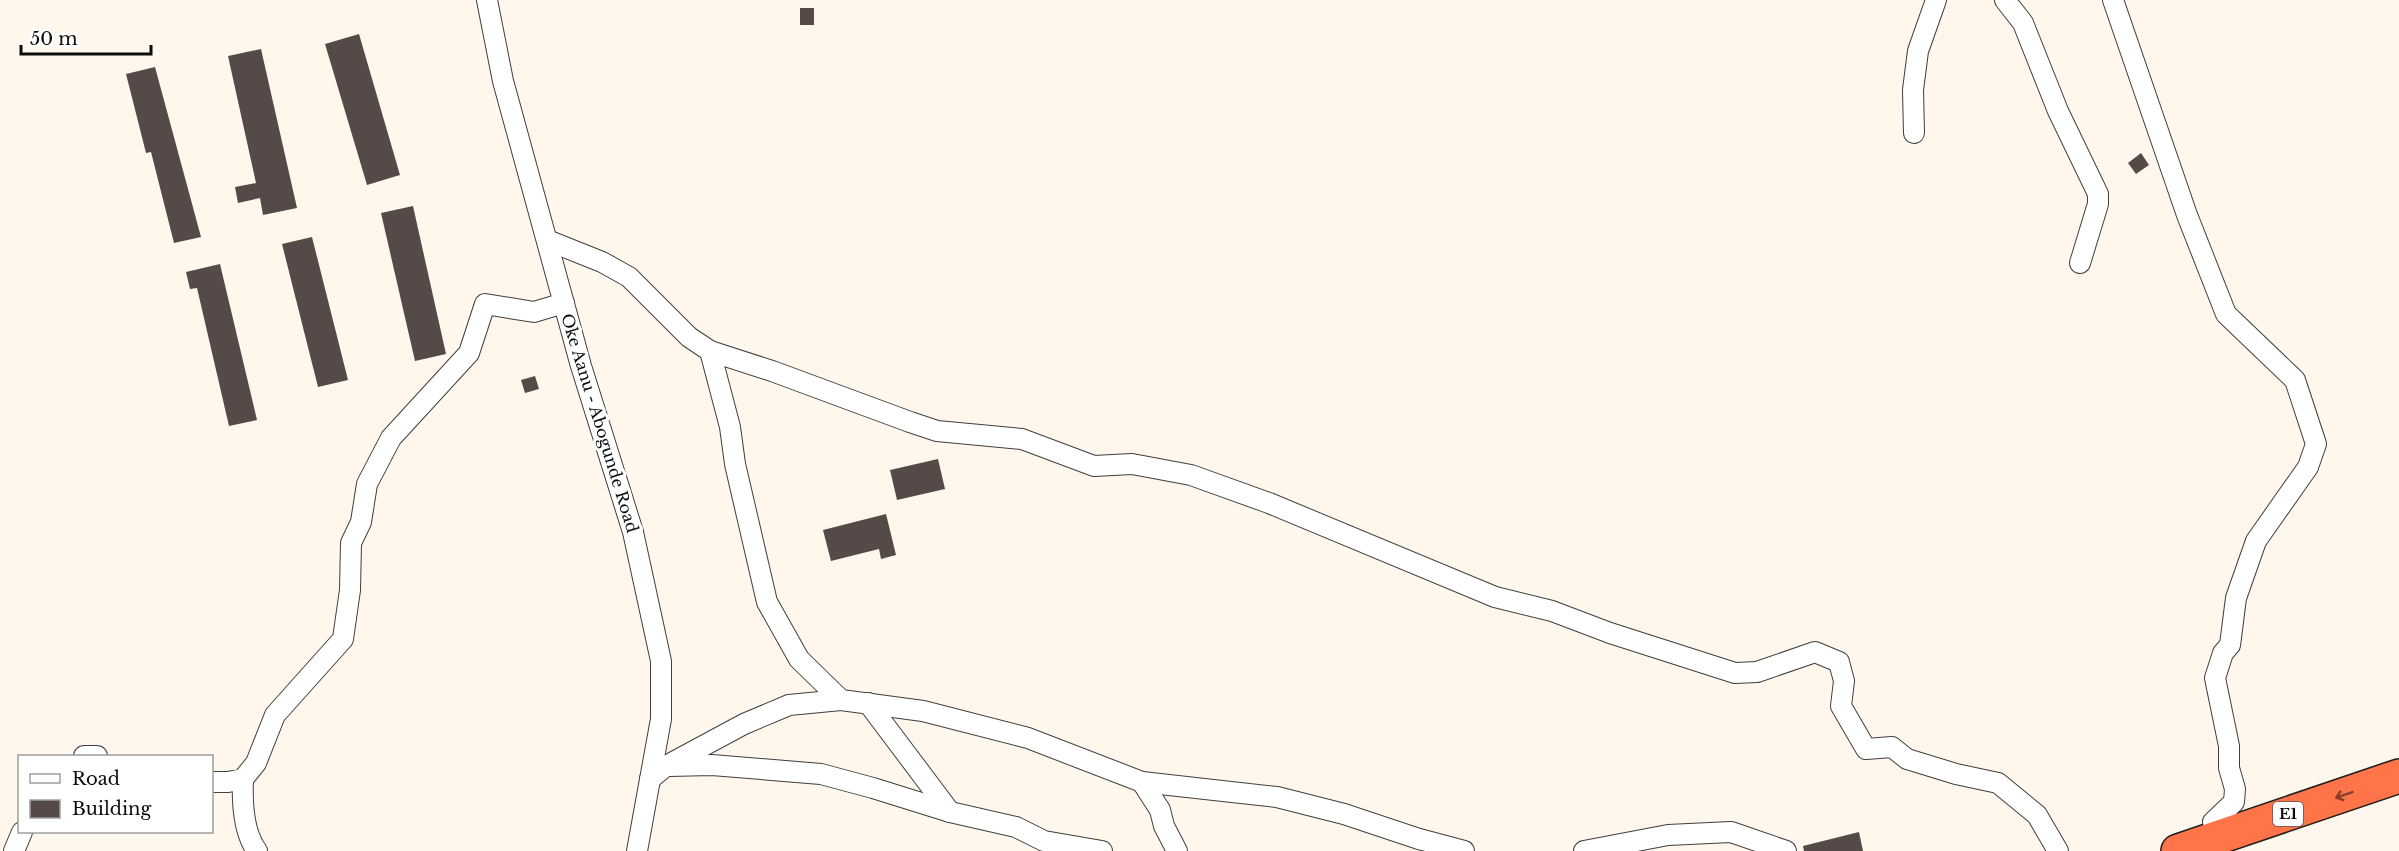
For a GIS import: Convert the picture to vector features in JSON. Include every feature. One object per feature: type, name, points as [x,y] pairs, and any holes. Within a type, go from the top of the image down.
[{"type":"highway","name":"E1","points":[[2178,851],[2399,776]]},
{"type":"street","name":"Oke Aanu - Abogunde Road","points":[[488,0],[503,81],[564,303],[633,532],[661,661],[661,719],[637,851]]},
{"type":"street","points":[[1914,133],[1913,90],[1918,51],[1936,0]]},
{"type":"street","points":[[2005,0],[2023,23],[2058,111],[2098,194],[2098,204],[2080,262]]},
{"type":"street","points":[[2113,0],[2171,170],[2226,314],[2295,381],[2316,444],[2308,467],[2256,541],[2236,598],[2230,645],[2223,653],[2216,678],[2229,746],[2229,768],[2235,789],[2234,802],[2213,822],[2218,838]]},
{"type":"street","points":[[547,240],[602,262],[629,277],[689,338],[710,351],[937,431],[1022,440],[1094,466],[1132,464],[1191,475],[1269,503],[1495,597],[1552,611],[1734,673],[1758,672],[1815,652],[1839,662],[1844,681],[1841,706],[1866,749],[1892,747],[1907,759],[1956,774],[1998,783],[2037,815],[2058,851]]},
{"type":"street","points":[[213,782],[243,779],[256,763],[275,715],[343,639],[350,590],[351,543],[361,522],[367,484],[391,438],[469,353],[485,304],[534,312],[564,303]]},
{"type":"street","points":[[710,351],[730,427],[735,464],[767,602],[799,659],[841,700]]},
{"type":"street","points":[[650,779],[666,766],[744,723],[789,705],[841,700],[922,711],[1028,738],[1142,782],[1277,797],[1344,814],[1464,851]]},
{"type":"street","points":[[868,703],[950,812]]},
{"type":"street","points":[[666,766],[712,765],[821,774],[950,812],[1016,827],[1044,841],[1102,851]]},
{"type":"street","points":[[243,779],[244,814],[252,843],[257,851]]},
{"type":"street","points":[[1142,782],[1160,810],[1164,826],[1177,851]]},
{"type":"street","points":[[1584,851],[1668,836],[1731,832],[1786,851]]},
{"type":"street","points":[[14,851],[21,833]]},
{"type":"building","points":[[800,8],[814,8],[814,25],[800,25]]},
{"type":"building","points":[[359,34],[400,175],[367,185],[325,44]]},
{"type":"building","points":[[261,49],[297,208],[263,215],[260,198],[238,203],[235,187],[256,183],[228,56]]},
{"type":"building","points":[[155,67],[201,237],[174,243],[151,152],[146,153],[126,74]]},
{"type":"building","points":[[2141,153],[2149,165],[2136,174],[2128,163]]},
{"type":"building","points":[[413,206],[446,354],[415,361],[381,213]]},
{"type":"building","points":[[312,237],[348,380],[318,387],[282,244]]},
{"type":"building","points":[[220,264],[257,420],[229,426],[197,288],[190,289],[186,272]]},
{"type":"building","points":[[535,376],[539,389],[525,393],[521,380]]},
{"type":"building","points":[[938,459],[945,489],[897,500],[890,470]]},
{"type":"building","points":[[886,514],[896,555],[881,559],[879,549],[831,561],[823,530]]},
{"type":"building","points":[[1859,832],[1863,851],[1804,851],[1803,846]]}]
